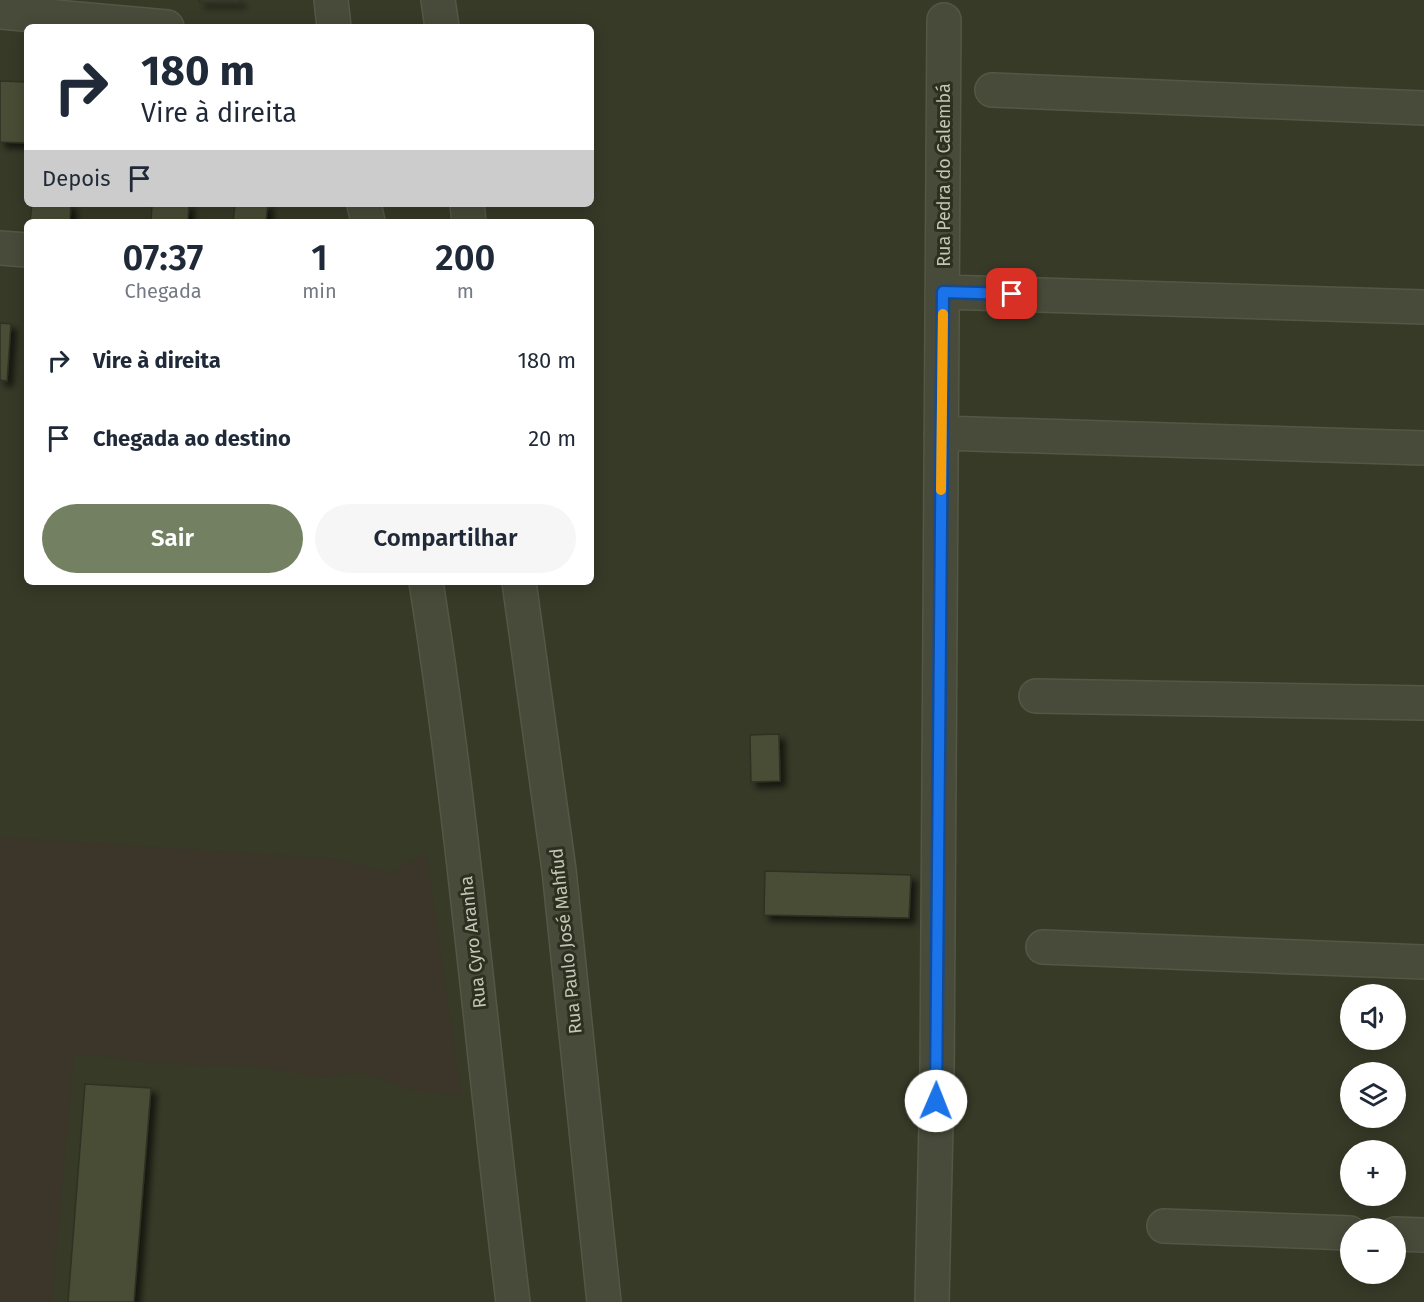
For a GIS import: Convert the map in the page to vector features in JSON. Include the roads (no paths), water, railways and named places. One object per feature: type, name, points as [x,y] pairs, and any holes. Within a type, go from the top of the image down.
[{"type":"street","points":[[331,0],[333,24]]},
{"type":"street","points":[[438,0],[442,24]]},
{"type":"street","points":[[0,12],[133,24]]},
{"type":"street","name":"Rua Pedra do Calembá","points":[[932,1302],[937,1067],[944,20]]},
{"type":"street","points":[[992,90],[1424,108]]},
{"type":"street","points":[[0,248],[24,250]]},
{"type":"street","points":[[943,292],[1424,307]]},
{"type":"street","points":[[941,433],[1424,448]]},
{"type":"street","name":"Rua Cyro Aranha","points":[[426,585],[468,885],[495,1158],[513,1302]]},
{"type":"street","name":"Rua Paulo José Mahfud","points":[[519,585],[559,870],[604,1302]]},
{"type":"street","points":[[1036,696],[1424,703]]},
{"type":"street","points":[[1043,947],[1424,962]]},
{"type":"street","points":[[1164,1227],[1340,1233]]},
{"type":"street","points":[[1406,1234],[1424,1235]]}]
